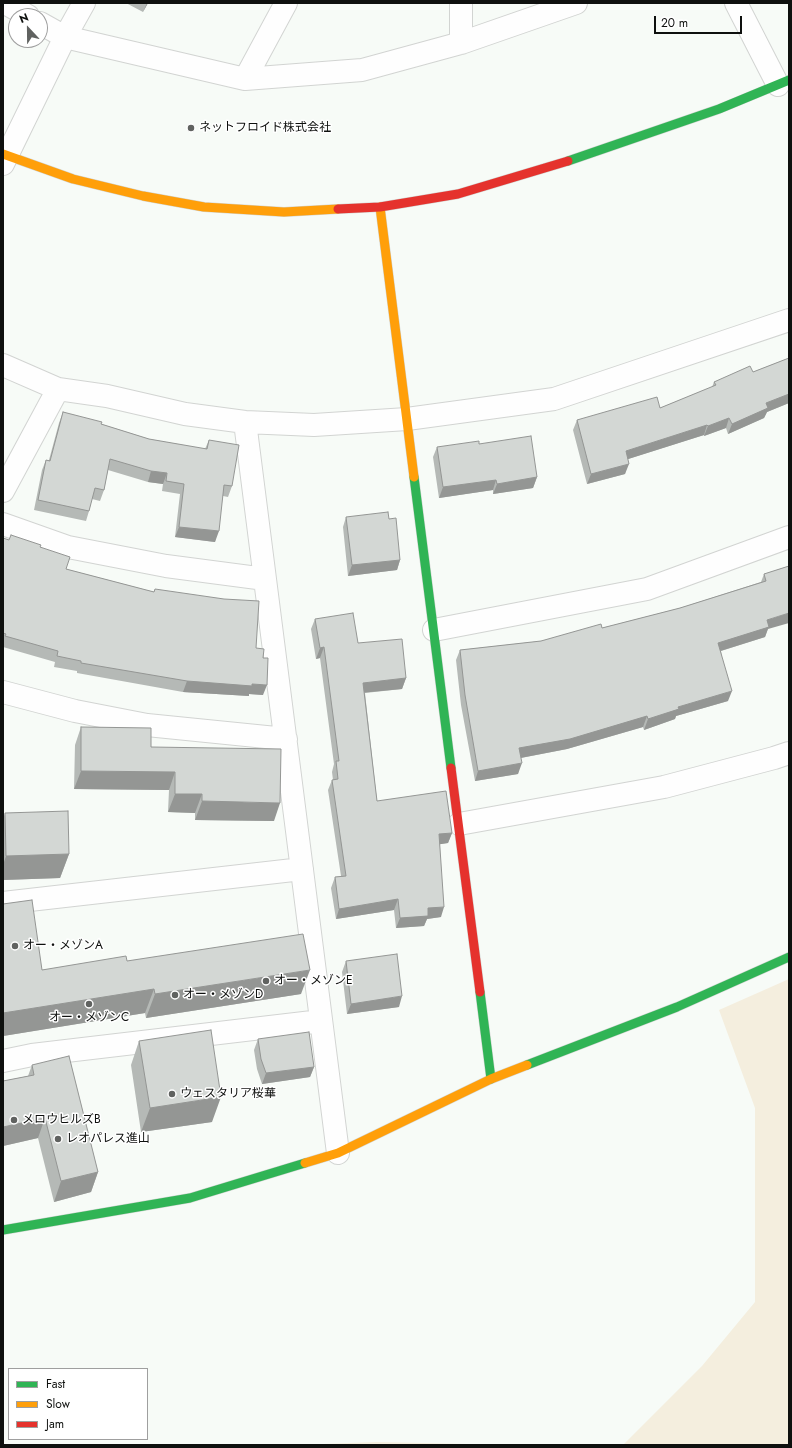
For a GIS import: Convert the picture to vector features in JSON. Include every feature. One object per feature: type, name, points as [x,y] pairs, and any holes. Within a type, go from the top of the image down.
[{"type":"street","points":[[5,3],[14,8]]},
{"type":"street","points":[[84,3],[65,37],[4,158],[73,179],[143,196],[204,207],[284,212],[380,207],[458,194],[539,171],[719,109],[784,82],[736,3]]},
{"type":"street","points":[[245,79],[286,3]]},
{"type":"street","points":[[461,3],[461,43]]},
{"type":"street","points":[[48,27],[65,37],[245,79],[362,70],[461,43],[576,3]]},
{"type":"street","points":[[380,207],[491,1079]]},
{"type":"street","points":[[3,365],[58,389],[107,396],[185,414],[246,422],[314,425],[407,420],[554,399],[789,320]]},
{"type":"street","points":[[3,490],[58,389]]},
{"type":"street","points":[[246,422],[338,1153]]},
{"type":"street","points":[[3,524],[68,547],[166,566],[265,579]]},
{"type":"street","points":[[434,630],[647,588],[789,537]]},
{"type":"street","points":[[3,692],[75,711],[147,724],[286,739]]},
{"type":"street","points":[[459,824],[664,787],[789,753]]},
{"type":"street","points":[[3,903],[302,869]]},
{"type":"street","points":[[3,1230],[190,1198],[338,1153],[491,1079],[677,1007],[789,957]]},
{"type":"street","points":[[3,1061],[32,1055],[321,1021]]},
{"type":"shaded area","points":[[789,979],[789,1445],[623,1445],[702,1366],[755,1302],[755,1108],[719,1010]]},
{"type":"shaded area","points":[[377,1442],[513,1445],[296,1445]]},
{"type":"building","points":[[789,358],[789,394],[766,403],[768,408],[732,424],[729,418],[708,426],[707,425],[626,451],[629,464],[591,474],[577,420],[657,397],[660,408],[716,385],[714,382],[750,366],[753,372]]},
{"type":"building","points":[[63,412],[102,422],[101,424],[149,439],[207,449],[209,440],[239,445],[232,486],[224,485],[219,531],[179,527],[184,484],[166,481],[167,473],[151,471],[110,459],[104,490],[95,488],[89,511],[38,500],[46,460],[50,461]]},
{"type":"building","points":[[531,436],[537,477],[497,484],[496,480],[443,487],[437,447],[479,441],[479,444]]},
{"type":"building","points":[[388,512],[389,519],[396,518],[400,560],[352,565],[346,517]]},
{"type":"building","points":[[11,535],[70,557],[66,569],[154,592],[155,589],[224,599],[259,601],[256,648],[264,649],[263,658],[268,658],[267,685],[252,684],[252,686],[187,681],[81,663],[81,661],[57,656],[58,651],[5,636],[6,634],[3,633],[3,538],[9,540]]},
{"type":"building","points":[[789,566],[789,613],[767,620],[769,627],[718,643],[732,691],[678,707],[679,709],[648,719],[647,716],[570,739],[519,748],[522,763],[478,771],[465,695],[460,650],[541,641],[601,624],[602,628],[680,608],[766,581],[764,574]]},
{"type":"building","points":[[353,613],[358,643],[402,639],[406,678],[363,683],[377,801],[446,791],[452,833],[439,834],[444,907],[428,908],[428,916],[400,918],[398,899],[339,909],[335,877],[346,876],[332,780],[338,779],[336,761],[339,761],[324,647],[320,648],[315,619]]},
{"type":"building","points":[[81,727],[151,728],[151,747],[281,749],[280,803],[202,801],[202,794],[175,794],[175,772],[81,771]]},
{"type":"building","points":[[68,811],[69,854],[6,856],[5,813]]},
{"type":"building","points":[[32,900],[42,970],[126,956],[127,961],[303,934],[310,970],[155,994],[154,989],[3,1013],[3,904]]},
{"type":"building","points":[[397,954],[402,996],[351,1004],[346,961]]},
{"type":"building","points":[[211,1030],[221,1097],[150,1108],[139,1041]]},
{"type":"building","points":[[309,1032],[314,1067],[266,1073],[261,1059],[258,1039]]},
{"type":"building","points":[[69,1056],[98,1172],[61,1181],[45,1118],[3,1127],[3,1081],[34,1075],[32,1065]]},
{"type":"traffic: fast","points":[[568,161],[719,109],[789,80]]},
{"type":"traffic: fast","points":[[414,477],[451,768]]},
{"type":"traffic: fast","points":[[527,1065],[677,1007],[789,957]]},
{"type":"traffic: fast","points":[[480,992],[491,1079]]},
{"type":"traffic: fast","points":[[3,1230],[190,1198],[305,1163]]},
{"type":"traffic: slow","points":[[3,154],[73,179],[143,196],[204,207],[284,212],[338,209]]},
{"type":"traffic: slow","points":[[380,207],[414,477]]},
{"type":"traffic: slow","points":[[305,1163],[338,1153],[491,1079],[527,1065]]},
{"type":"traffic: jam","points":[[338,209],[380,207],[458,194],[568,161]]},
{"type":"traffic: jam","points":[[451,768],[480,992]]},
{"type":"place","name":"ネットフロイド株式会社","points":[[191,128]]},
{"type":"place","name":"オー・メゾンA","points":[[15,946]]},
{"type":"place","name":"オー・メゾンE","points":[[266,981]]},
{"type":"place","name":"オー・メゾンD","points":[[175,995]]},
{"type":"place","name":"オー・メゾンC","points":[[89,1004]]},
{"type":"place","name":"ウェスタリア桜華","points":[[172,1094]]},
{"type":"place","name":"メロウヒルズB","points":[[14,1120]]},
{"type":"place","name":"レオパレス進山","points":[[58,1139]]}]
